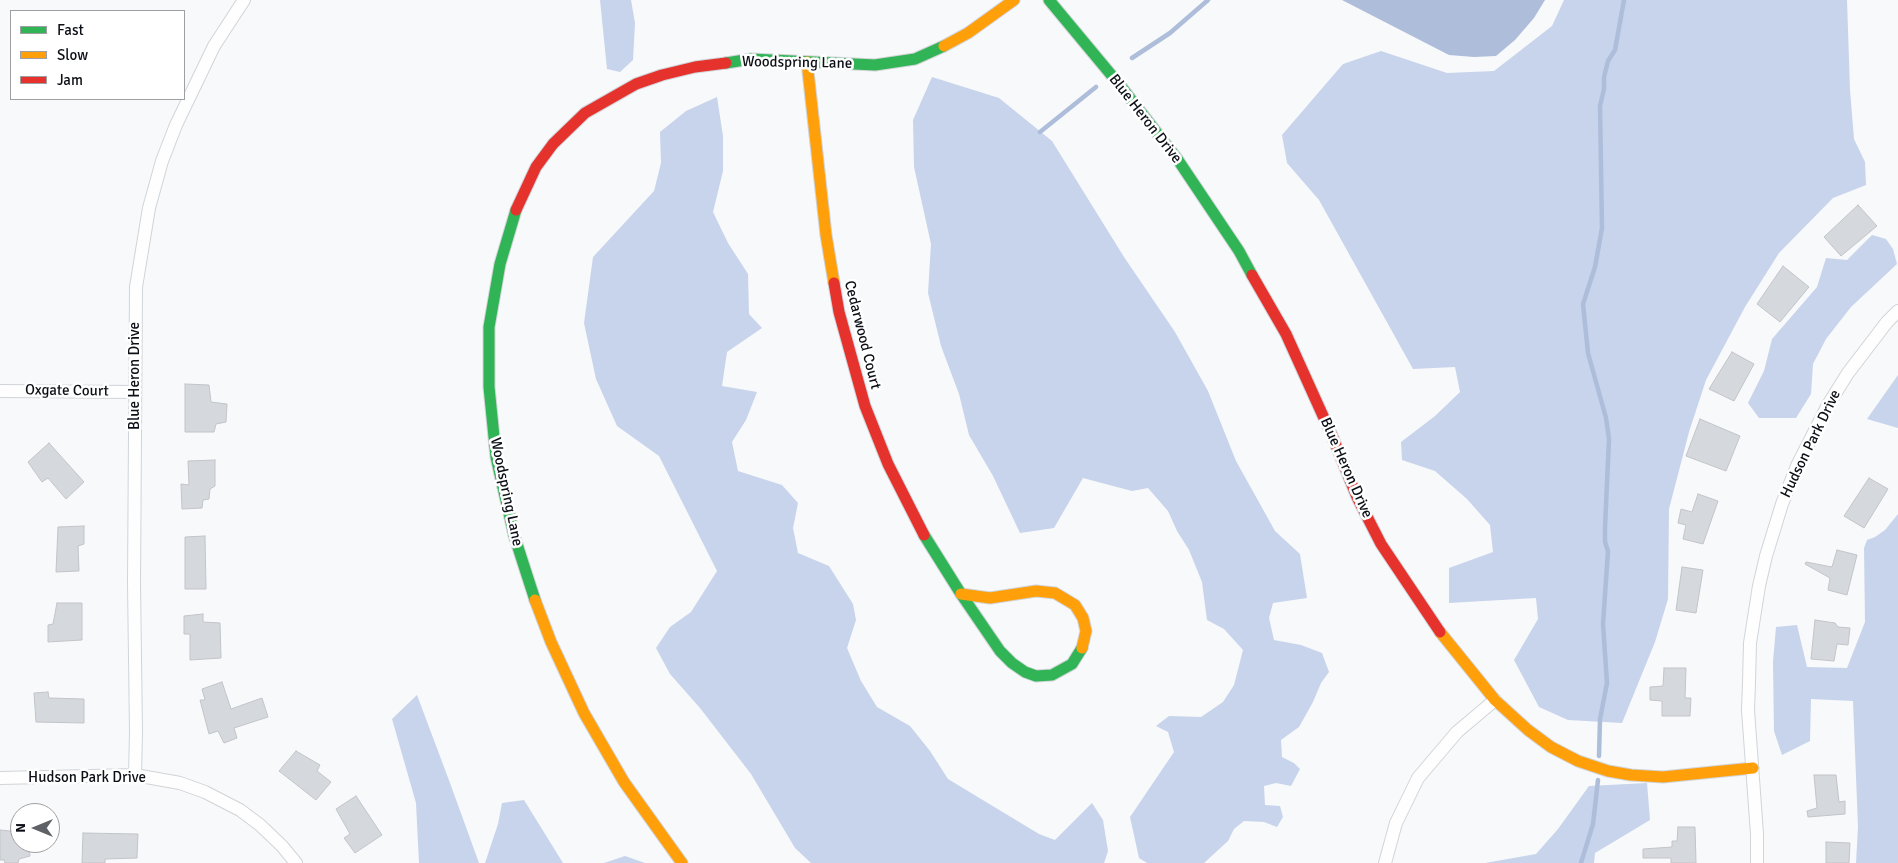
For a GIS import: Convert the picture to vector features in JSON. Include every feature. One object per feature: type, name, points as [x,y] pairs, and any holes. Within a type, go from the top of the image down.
[{"type":"street","name":"Blue Heron Drive","points":[[135,775],[136,287],[152,198],[162,162],[179,117],[214,46],[244,0]]},
{"type":"street","name":"Woodspring Lane","points":[[682,863],[624,782],[584,713],[551,642],[514,535],[496,457],[489,387],[491,318],[500,264],[518,203],[536,168],[553,144],[585,113],[636,84],[686,69],[751,60],[875,65],[915,59],[927,55],[968,33],[1014,0]]},
{"type":"street","name":"Blue Heron Drive","points":[[1049,0],[1123,89],[1178,160],[1239,251],[1286,334],[1333,438],[1357,497],[1381,544],[1431,621],[1478,676],[1495,700],[1528,730],[1551,747],[1578,761],[1608,771],[1663,777],[1753,768]]},
{"type":"street","name":"Cedarwood Court","points":[[807,62],[828,254],[839,312],[865,406],[888,464],[926,539],[961,594],[1000,651],[1012,663],[1025,672],[1036,676],[1052,675],[1072,664],[1083,646],[1086,631],[1083,618],[1075,606],[1055,592],[1036,591],[990,598],[961,594]]},
{"type":"street","name":"Hudson Park Drive","points":[[1757,863],[1757,834],[1748,710],[1750,643],[1759,586],[1782,504],[1798,466],[1828,405],[1848,373],[1887,322],[1898,311]]},
{"type":"street","name":"Oxgate Court","points":[[0,390],[135,392]]},
{"type":"street","points":[[1385,863],[1396,823],[1418,778],[1457,732],[1495,700]]},
{"type":"street","name":"Hudson Park Drive","points":[[0,778],[135,775],[180,783],[205,792],[240,810],[266,830],[296,863]]},
{"type":"shaded area","points":[[600,0],[631,0],[635,23],[633,60],[620,72],[607,69]]},
{"type":"shaded area","points":[[1342,0],[1545,0],[1534,18],[1515,40],[1496,56],[1474,57],[1449,55]]},
{"type":"shaded area","points":[[1564,0],[1847,0],[1850,90],[1854,139],[1865,162],[1866,185],[1833,198],[1779,253],[1745,307],[1706,380],[1689,432],[1669,509],[1668,599],[1655,642],[1622,723],[1568,720],[1539,707],[1514,660],[1538,619],[1536,598],[1449,603],[1449,568],[1493,552],[1490,525],[1467,499],[1435,471],[1402,460],[1401,442],[1435,416],[1460,392],[1455,367],[1413,369],[1319,200],[1287,163],[1282,135],[1343,64],[1381,51],[1447,73],[1494,71],[1552,26]]},
{"type":"shaded area","points":[[932,77],[999,98],[1052,141],[1124,257],[1175,332],[1208,391],[1236,461],[1275,531],[1300,554],[1307,598],[1273,603],[1269,618],[1274,640],[1301,645],[1322,653],[1329,672],[1321,683],[1299,727],[1281,740],[1282,757],[1294,763],[1300,769],[1291,786],[1276,783],[1264,786],[1265,805],[1280,806],[1283,817],[1277,827],[1264,822],[1244,821],[1234,829],[1228,841],[1204,863],[1147,863],[1139,858],[1130,817],[1174,752],[1168,732],[1156,726],[1169,716],[1201,717],[1223,702],[1234,685],[1243,650],[1224,629],[1207,620],[1202,582],[1189,550],[1177,531],[1168,511],[1148,488],[1132,491],[1083,478],[1054,528],[1020,533],[993,476],[969,435],[959,394],[941,346],[928,293],[931,244],[914,167],[913,120]]},
{"type":"shaded area","points":[[717,97],[723,136],[723,171],[713,212],[728,243],[748,274],[749,314],[762,328],[727,352],[722,386],[757,392],[746,420],[732,442],[738,471],[782,485],[798,503],[793,528],[798,553],[829,566],[853,604],[856,620],[847,648],[861,681],[877,707],[910,726],[930,751],[948,779],[1039,834],[1055,840],[1092,803],[1103,820],[1108,851],[1104,863],[811,863],[795,848],[751,774],[700,708],[670,674],[656,648],[670,627],[691,612],[717,571],[659,456],[617,426],[596,379],[584,323],[593,257],[654,191],[661,163],[660,132],[686,111]]},
{"type":"shaded area","points":[[1872,235],[1886,239],[1893,249],[1897,264],[1851,307],[1826,339],[1813,364],[1811,394],[1796,418],[1759,418],[1748,403],[1764,371],[1772,339],[1817,287],[1826,258],[1847,260]]},
{"type":"shaded area","points":[[1898,375],[1898,428],[1867,419]]},
{"type":"shaded area","points":[[1898,514],[1898,863],[1856,863],[1858,827],[1853,701],[1811,699],[1810,741],[1782,755],[1774,731],[1773,662],[1776,627],[1797,625],[1807,667],[1847,668],[1865,622],[1864,548],[1867,540],[1885,530]]},
{"type":"shaded area","points":[[417,695],[479,863],[419,863],[416,803],[392,719]]},
{"type":"shaded area","points":[[1647,783],[1650,820],[1595,853],[1594,863],[1485,863],[1536,854],[1558,829],[1589,786]]},
{"type":"shaded area","points":[[524,800],[563,863],[485,863],[498,824],[502,803]]},
{"type":"shaded area","points":[[625,856],[645,863],[604,863]]},
{"type":"building","points":[[1858,205],[1877,226],[1841,256],[1824,237]]},
{"type":"building","points":[[1783,266],[1809,287],[1780,322],[1757,304]]},
{"type":"building","points":[[1732,352],[1754,364],[1734,401],[1709,389]]},
{"type":"building","points":[[185,384],[209,385],[211,402],[227,404],[226,422],[216,424],[214,432],[185,432]]},
{"type":"building","points":[[1700,419],[1740,436],[1726,471],[1686,456]]},
{"type":"building","points":[[49,443],[84,482],[66,499],[48,478],[42,482],[28,462]]},
{"type":"building","points":[[215,460],[215,486],[210,489],[209,499],[203,500],[202,508],[182,509],[181,484],[189,485],[188,461]]},
{"type":"building","points":[[1869,478],[1888,489],[1864,528],[1844,516]]},
{"type":"building","points":[[1698,494],[1718,501],[1703,544],[1683,539],[1686,525],[1678,523],[1681,509],[1692,512]]},
{"type":"building","points":[[84,526],[84,544],[78,546],[79,571],[56,572],[58,527]]},
{"type":"building","points":[[205,536],[206,589],[185,589],[185,537]]},
{"type":"building","points":[[1837,550],[1857,555],[1847,595],[1828,590],[1830,578],[1805,564],[1806,562],[1832,567]]},
{"type":"building","points":[[1682,567],[1703,570],[1696,613],[1676,610]]},
{"type":"building","points":[[57,603],[82,603],[82,640],[48,642],[48,625],[53,624]]},
{"type":"building","points":[[203,614],[203,622],[220,623],[221,658],[190,660],[190,634],[184,634],[184,616]]},
{"type":"building","points":[[1815,620],[1835,623],[1838,627],[1850,628],[1848,645],[1837,644],[1834,661],[1811,659]]},
{"type":"building","points":[[1664,668],[1686,668],[1685,698],[1691,698],[1690,716],[1662,716],[1662,701],[1650,700],[1650,687],[1663,686]]},
{"type":"building","points":[[222,682],[231,709],[262,698],[268,717],[234,728],[237,738],[224,743],[218,731],[209,734],[200,700],[205,700],[202,689]]},
{"type":"building","points":[[48,692],[49,698],[84,699],[84,723],[36,722],[34,693]]},
{"type":"building","points":[[296,751],[320,765],[317,771],[331,782],[316,800],[279,771]]},
{"type":"building","points":[[1814,775],[1836,775],[1839,802],[1845,801],[1845,814],[1808,817],[1807,811],[1817,808]]},
{"type":"building","points":[[356,796],[382,835],[355,853],[344,838],[350,834],[336,809]]},
{"type":"building","points":[[1678,827],[1695,827],[1696,863],[1671,863],[1671,858],[1643,858],[1643,849],[1672,847],[1672,841],[1677,841]]},
{"type":"building","points":[[0,830],[10,831],[10,853],[30,853],[30,856],[19,859],[18,863],[5,863],[4,860],[0,860]]},
{"type":"building","points":[[83,833],[138,834],[137,858],[105,859],[105,863],[82,863]]},
{"type":"building","points":[[1826,842],[1850,843],[1849,863],[1826,863]]},
{"type":"waterway","points":[[1132,58],[1170,33],[1208,0]]},
{"type":"waterway","points":[[1599,756],[1600,719],[1607,683],[1603,624],[1608,551],[1605,542],[1605,527],[1609,439],[1606,418],[1588,353],[1583,304],[1595,267],[1602,228],[1600,106],[1604,89],[1604,77],[1608,61],[1615,50],[1624,0]]},
{"type":"waterway","points":[[1040,132],[1096,87]]},
{"type":"waterway","points":[[1581,863],[1593,824],[1598,780]]},
{"type":"traffic: fast","points":[[1049,0],[1123,89],[1178,160],[1239,251],[1252,275]]},
{"type":"traffic: fast","points":[[726,63],[751,59],[875,65],[915,59],[944,46]]},
{"type":"traffic: fast","points":[[516,210],[500,264],[489,327],[489,387],[496,457],[514,535],[535,600]]},
{"type":"traffic: fast","points":[[924,535],[1000,651],[1012,663],[1025,672],[1036,676],[1052,675],[1072,664],[1082,648]]},
{"type":"traffic: slow","points":[[944,46],[968,33],[1014,0]]},
{"type":"traffic: slow","points":[[807,62],[826,235],[834,283]]},
{"type":"traffic: slow","points":[[961,594],[990,598],[1036,591],[1055,593],[1075,605],[1083,618],[1086,631],[1082,648]]},
{"type":"traffic: slow","points":[[535,600],[551,642],[584,713],[624,782],[682,863]]},
{"type":"traffic: slow","points":[[1440,632],[1495,700],[1528,730],[1551,747],[1578,761],[1608,771],[1663,777],[1753,768]]},
{"type":"traffic: jam","points":[[516,210],[536,167],[553,144],[585,113],[636,84],[695,67],[726,63]]},
{"type":"traffic: jam","points":[[1252,275],[1286,334],[1333,438],[1357,497],[1381,544],[1440,632]]},
{"type":"traffic: jam","points":[[834,283],[839,312],[865,406],[888,464],[924,535]]}]
